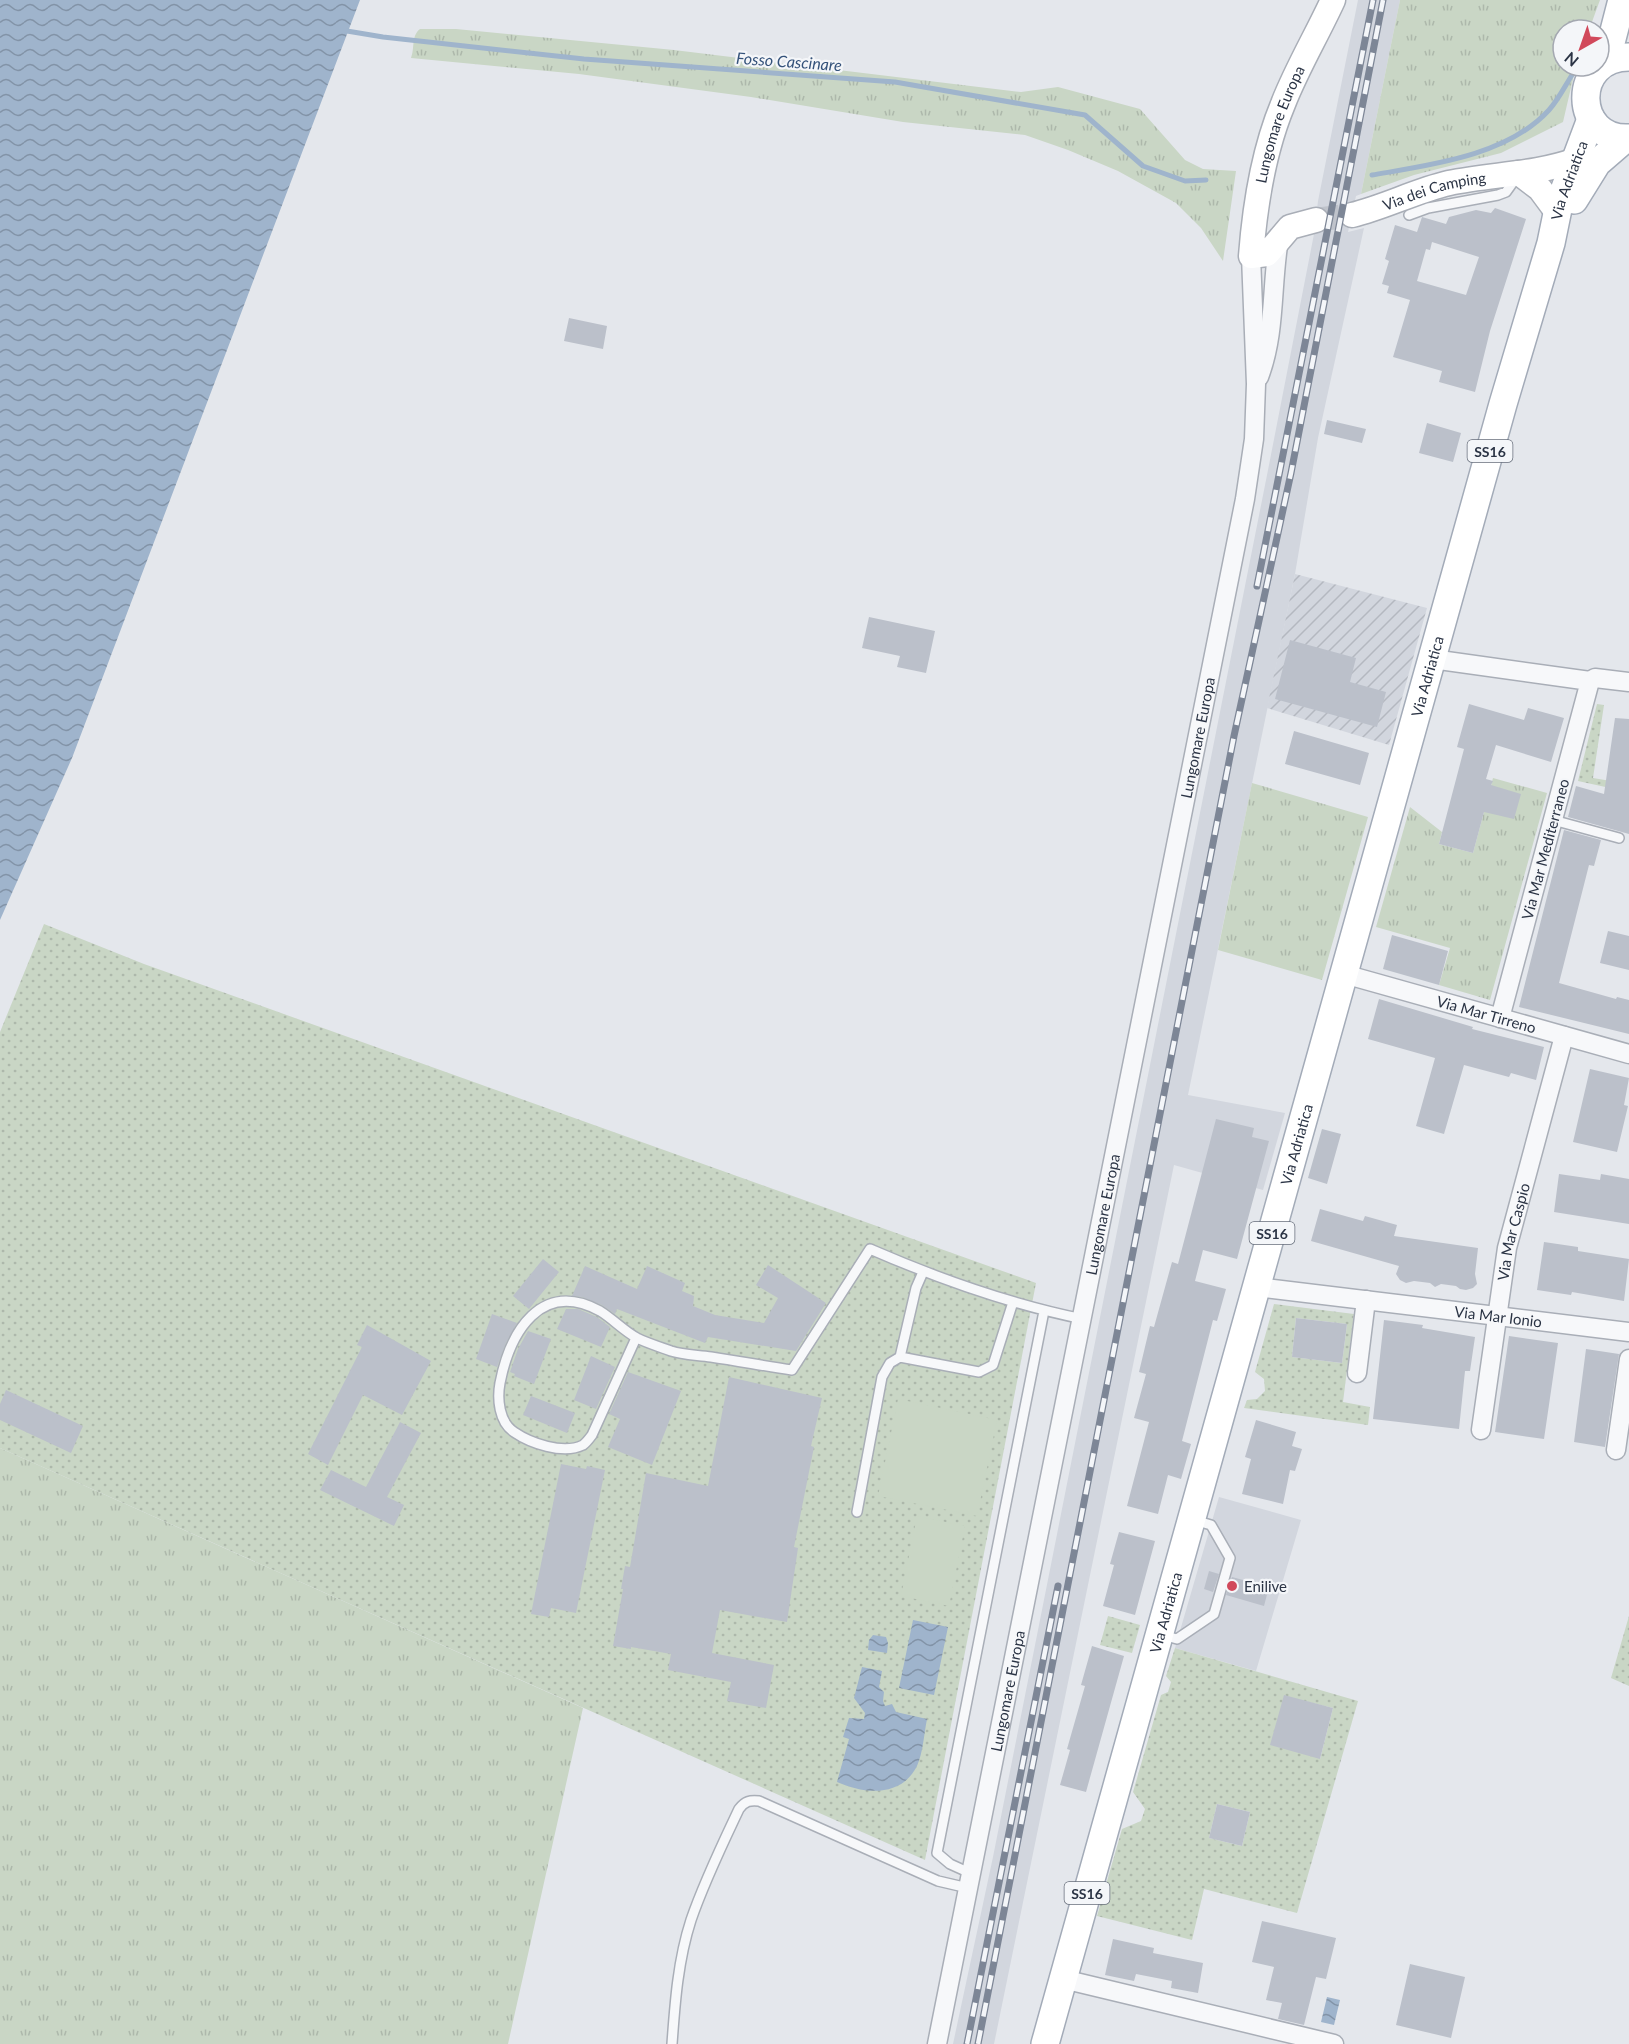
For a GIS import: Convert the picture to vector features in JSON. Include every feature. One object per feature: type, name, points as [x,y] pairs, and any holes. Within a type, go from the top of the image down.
[{"type":"main road","name":"SS16","points":[[1618,59],[1622,0]]},
{"type":"main road","name":"Via Adriatica","points":[[1618,59],[1597,68],[1588,82],[1585,102],[1591,119],[1604,132],[1613,137],[1627,138]]},
{"type":"main road","name":"Via Adriatica","points":[[1045,2044],[1503,404],[1551,243],[1557,212],[1591,119]]},
{"type":"main road","name":"Via Adriatica","points":[[1551,243],[1589,174],[1605,154],[1627,138]]},
{"type":"street","name":"Lungomare Europa","points":[[937,2044],[1245,499],[1254,439],[1256,384],[1251,256],[1254,214],[1279,114],[1298,69],[1333,0]]},
{"type":"street","name":"Via dei Camping","points":[[1352,215],[1376,209],[1432,188],[1486,176],[1548,169],[1576,160]]},
{"type":"street","points":[[1519,173],[1540,189],[1557,212]]},
{"type":"street","points":[[1251,256],[1267,254],[1290,227],[1316,220]]},
{"type":"street","name":"Lungomare Europa","points":[[1256,384],[1266,358],[1271,333],[1279,239]]},
{"type":"street","points":[[1432,659],[1590,681],[1595,678],[1629,682]]},
{"type":"street","name":"Via Mar Mediterraneo","points":[[1500,1018],[1590,681]]},
{"type":"street","name":"Via Mar Tirreno","points":[[1344,974],[1629,1054]]},
{"type":"street","name":"Via Mar Caspio","points":[[1481,1430],[1508,1248],[1564,1036]]},
{"type":"street","name":"Via Mar Ionio","points":[[1257,1287],[1629,1332]]},
{"type":"street","points":[[1357,1373],[1366,1300]]},
{"type":"street","points":[[1616,1449],[1629,1359]]},
{"type":"street","points":[[1063,1979],[1334,2044]]},
{"type":"lane","points":[[1409,215],[1428,208],[1506,192],[1519,173]]},
{"type":"lane","points":[[1553,820],[1619,838]]},
{"type":"lane","points":[[636,1338],[592,1435],[584,1444],[572,1448],[552,1447],[523,1438],[507,1428],[501,1416],[499,1390],[504,1360],[520,1328],[533,1313],[547,1304],[563,1300],[582,1303],[599,1311],[636,1338],[672,1351],[792,1370],[870,1249],[923,1272],[1013,1302],[1083,1319]]},
{"type":"lane","points":[[900,1357],[916,1288],[923,1272]]},
{"type":"lane","points":[[857,1512],[882,1377],[890,1363],[900,1357],[979,1372],[993,1365],[1013,1302]]},
{"type":"lane","points":[[969,1880],[938,1853],[1044,1311]]},
{"type":"lane","points":[[1160,1634],[1177,1639],[1214,1614],[1230,1558],[1210,1525],[1192,1519]]},
{"type":"lane","points":[[672,2044],[678,1983],[691,1922],[703,1888],[739,1809],[750,1800],[759,1801],[938,1881],[969,1880]]},
{"type":"shaded area","points":[[1358,0],[1400,0],[1361,194],[1356,196],[1348,232],[1364,228],[1318,438],[1295,574],[1188,1095],[1285,1113],[1263,1190],[1174,1165],[994,2044],[953,2044],[993,1857],[1268,470]]},
{"type":"shaded area","points":[[1295,574],[1427,608],[1389,745],[1267,708]]},
{"type":"shaded area","points":[[1219,1497],[1301,1520],[1256,1671],[1175,1648]]},
{"type":"green space","points":[[1400,0],[1600,0],[1593,18],[1551,18],[1551,78],[1573,78],[1563,122],[1501,153],[1414,175],[1361,194]]},
{"type":"green space","points":[[420,29],[456,29],[674,50],[1021,92],[1058,87],[1140,109],[1185,160],[1203,169],[1236,171],[1223,261],[1201,228],[1176,203],[1118,171],[1025,135],[903,122],[751,97],[579,74],[411,58],[414,39]]},
{"type":"green space","points":[[1597,704],[1604,705],[1593,778],[1629,784],[1610,788],[1578,781]]},
{"type":"green space","points":[[1493,778],[1547,793],[1490,1000],[1439,985],[1450,948],[1376,927],[1410,807],[1442,832],[1439,844],[1473,853]]},
{"type":"green space","points":[[1252,783],[1368,817],[1322,980],[1218,950]]},
{"type":"green space","points":[[44,924],[144,964],[1036,1283],[925,1860],[0,1448],[0,1032]]},
{"type":"green space","points":[[1274,1304],[1354,1314],[1343,1402],[1370,1407],[1368,1425],[1244,1408],[1247,1400],[1257,1399],[1265,1391],[1264,1379],[1255,1372]],"holes":[[[1296,1318],[1347,1324],[1342,1363],[1292,1357]]]},
{"type":"green space","points":[[898,1399],[997,1420],[977,1516],[878,1496]]},
{"type":"green space","points":[[0,1448],[583,1708],[508,2044],[0,2044]]},
{"type":"green space","points":[[917,1516],[965,1526],[949,1606],[901,1596]]},
{"type":"green space","points":[[1108,1616],[1140,1625],[1132,1653],[1100,1645]]},
{"type":"green space","points":[[1629,1616],[1629,1686],[1611,1678]]},
{"type":"green space","points":[[1175,1648],[1358,1701],[1297,1913],[1204,1889],[1192,1940],[1097,1916],[1122,1829],[1141,1821],[1145,1809],[1133,1792],[1161,1695],[1168,1692],[1171,1682],[1166,1676]],"holes":[[[1284,1696],[1333,1708],[1320,1759]],[[1217,1804],[1250,1812],[1242,1846],[1209,1838]]]},
{"type":"water","points":[[0,0],[360,0],[72,758],[0,920]]},
{"type":"water","points":[[913,1620],[948,1627],[934,1695],[899,1688]]},
{"type":"water","points":[[873,1635],[886,1637],[887,1653],[868,1650],[869,1640]]},
{"type":"water","points":[[862,1667],[882,1671],[879,1687],[884,1692],[885,1706],[892,1704],[896,1712],[927,1719],[917,1766],[902,1784],[892,1788],[870,1791],[837,1782],[849,1739],[843,1737],[849,1718],[864,1719],[865,1713],[854,1698]]},
{"type":"water","points":[[1327,1997],[1340,2000],[1334,2025],[1321,2022]]},
{"type":"building","points":[[1495,208],[1526,219],[1490,331],[1475,392],[1439,382],[1442,371],[1393,357],[1410,300],[1387,293],[1389,286],[1382,284],[1389,261],[1385,259],[1395,225],[1417,232],[1422,217],[1446,224],[1449,217],[1476,210],[1491,213]],"holes":[[[1432,242],[1479,257],[1466,295],[1417,281],[1426,249],[1430,250]]]},
{"type":"building","points":[[569,318],[607,326],[603,349],[564,341]]},
{"type":"building","points":[[1327,420],[1366,429],[1362,443],[1324,434]]},
{"type":"building","points":[[1427,423],[1461,433],[1453,462],[1419,453]]},
{"type":"building","points":[[869,617],[935,631],[926,673],[897,667],[900,656],[862,648]]},
{"type":"building","points":[[1290,640],[1356,658],[1350,682],[1386,692],[1377,727],[1275,699]]},
{"type":"building","points":[[1469,704],[1524,720],[1528,708],[1564,718],[1551,762],[1496,745],[1486,779],[1493,781],[1491,785],[1521,794],[1514,819],[1484,812],[1473,853],[1439,844],[1464,749],[1457,747]]},
{"type":"building","points":[[1615,718],[1629,719],[1629,834],[1568,817],[1576,786],[1604,794]]},
{"type":"building","points":[[1294,731],[1369,753],[1360,785],[1285,764]]},
{"type":"building","points":[[1564,830],[1601,840],[1594,866],[1589,865],[1559,983],[1616,999],[1617,997],[1629,1000],[1629,1034],[1519,1007]]},
{"type":"building","points":[[1608,931],[1629,936],[1629,970],[1600,963]]},
{"type":"building","points":[[1392,935],[1448,951],[1439,985],[1383,969]]},
{"type":"building","points":[[1379,999],[1473,1027],[1472,1029],[1544,1047],[1536,1080],[1511,1073],[1509,1077],[1464,1065],[1444,1134],[1416,1126],[1435,1058],[1368,1039]]},
{"type":"building","points":[[1590,1069],[1629,1078],[1624,1105],[1628,1106],[1617,1152],[1573,1142]]},
{"type":"building","points":[[1216,1119],[1254,1128],[1252,1137],[1269,1141],[1237,1259],[1203,1250],[1195,1281],[1226,1289],[1217,1321],[1213,1320],[1182,1441],[1191,1444],[1181,1479],[1168,1475],[1158,1514],[1127,1506],[1149,1422],[1134,1418],[1146,1374],[1139,1372],[1150,1326],[1154,1327],[1172,1262],[1178,1264]]},
{"type":"building","points":[[1322,1129],[1341,1134],[1327,1184],[1308,1178]]},
{"type":"building","points":[[1559,1174],[1600,1180],[1601,1174],[1629,1179],[1629,1224],[1554,1212]]},
{"type":"building","points":[[1320,1209],[1363,1221],[1365,1216],[1397,1225],[1394,1236],[1478,1248],[1475,1274],[1477,1284],[1466,1290],[1441,1284],[1435,1287],[1430,1283],[1414,1281],[1406,1283],[1396,1274],[1399,1266],[1311,1241]]},
{"type":"building","points":[[1544,1242],[1578,1247],[1578,1251],[1629,1259],[1624,1301],[1572,1292],[1571,1295],[1537,1290]]},
{"type":"building","points":[[543,1259],[559,1272],[529,1309],[513,1296]]},
{"type":"building","points":[[768,1265],[826,1303],[796,1351],[708,1337],[705,1343],[617,1309],[615,1314],[602,1305],[582,1297],[572,1296],[585,1266],[637,1289],[647,1266],[685,1283],[682,1291],[694,1296],[693,1306],[715,1315],[764,1323],[778,1298],[756,1285]]},
{"type":"building","points":[[566,1309],[578,1309],[597,1317],[610,1327],[601,1347],[557,1329]]},
{"type":"building","points":[[492,1314],[517,1323],[497,1367],[476,1359]]},
{"type":"building","points":[[1296,1318],[1347,1324],[1342,1363],[1292,1357]]},
{"type":"building","points":[[1384,1320],[1423,1325],[1422,1328],[1475,1337],[1470,1371],[1465,1371],[1459,1429],[1373,1419]]},
{"type":"building","points":[[367,1325],[431,1361],[402,1415],[363,1395],[328,1465],[308,1454],[362,1347],[357,1345]]},
{"type":"building","points":[[528,1331],[551,1339],[534,1384],[510,1372],[518,1349]]},
{"type":"building","points":[[1509,1336],[1558,1343],[1544,1439],[1495,1432]]},
{"type":"building","points":[[1586,1349],[1619,1354],[1605,1447],[1574,1442]]},
{"type":"building","points":[[591,1356],[615,1367],[596,1409],[574,1400]]},
{"type":"building","points":[[628,1372],[681,1391],[652,1465],[608,1447],[620,1419],[609,1414]]},
{"type":"building","points":[[729,1377],[822,1398],[811,1446],[814,1447],[794,1547],[798,1548],[787,1622],[720,1610],[712,1653],[774,1665],[766,1708],[727,1701],[731,1682],[668,1670],[671,1654],[613,1646],[625,1566],[630,1567],[646,1473],[708,1486]]},
{"type":"building","points":[[6,1390],[83,1426],[71,1453],[0,1420],[0,1404]]},
{"type":"building","points":[[531,1396],[575,1413],[567,1433],[523,1415]]},
{"type":"building","points":[[1256,1420],[1296,1432],[1292,1446],[1302,1449],[1295,1471],[1290,1470],[1283,1504],[1242,1494],[1251,1459],[1245,1457]]},
{"type":"building","points":[[400,1422],[421,1433],[387,1497],[404,1505],[394,1526],[320,1490],[331,1470],[366,1487]]},
{"type":"building","points":[[561,1464],[605,1470],[576,1613],[551,1608],[549,1617],[531,1614]]},
{"type":"building","points":[[1119,1532],[1155,1541],[1135,1615],[1103,1606],[1114,1565],[1110,1564]]},
{"type":"building","points":[[1209,1571],[1219,1574],[1213,1592],[1204,1589]]},
{"type":"building","points":[[1232,1577],[1269,1587],[1264,1606],[1226,1595]]},
{"type":"building","points":[[1092,1646],[1124,1656],[1086,1792],[1060,1785],[1070,1750],[1067,1749],[1085,1686],[1081,1685]]},
{"type":"building","points":[[1284,1695],[1333,1708],[1320,1759],[1270,1745]]},
{"type":"building","points":[[1217,1804],[1250,1812],[1242,1846],[1209,1838]]},
{"type":"building","points":[[1262,1921],[1336,1938],[1326,1979],[1316,1977],[1304,2025],[1278,2019],[1282,2003],[1266,2000],[1274,1967],[1252,1962]]},
{"type":"building","points":[[1113,1939],[1154,1948],[1153,1953],[1203,1963],[1198,1993],[1171,1988],[1172,1981],[1136,1974],[1134,1981],[1105,1975]]},
{"type":"building","points":[[1410,1964],[1465,1977],[1451,2038],[1396,2025]]},
{"type":"waterway","name":"Fosso Cascinare","points":[[347,31],[584,59],[895,82],[1085,115],[1143,166],[1185,181],[1206,180]]},
{"type":"waterway","name":"Fosso Cascinare","points":[[1372,175],[1466,156],[1512,138],[1532,126],[1549,110],[1570,78]]},
{"type":"tunnel","points":[[1316,220],[1352,215]]},
{"type":"railway","points":[[1257,586],[1373,0]]},
{"type":"railway","points":[[978,2044],[1234,736],[1291,473],[1383,0]]},
{"type":"railway","points":[[967,2044],[1058,1586]]},
{"type":"place","name":"Enilive","points":[[1232,1586]]}]
